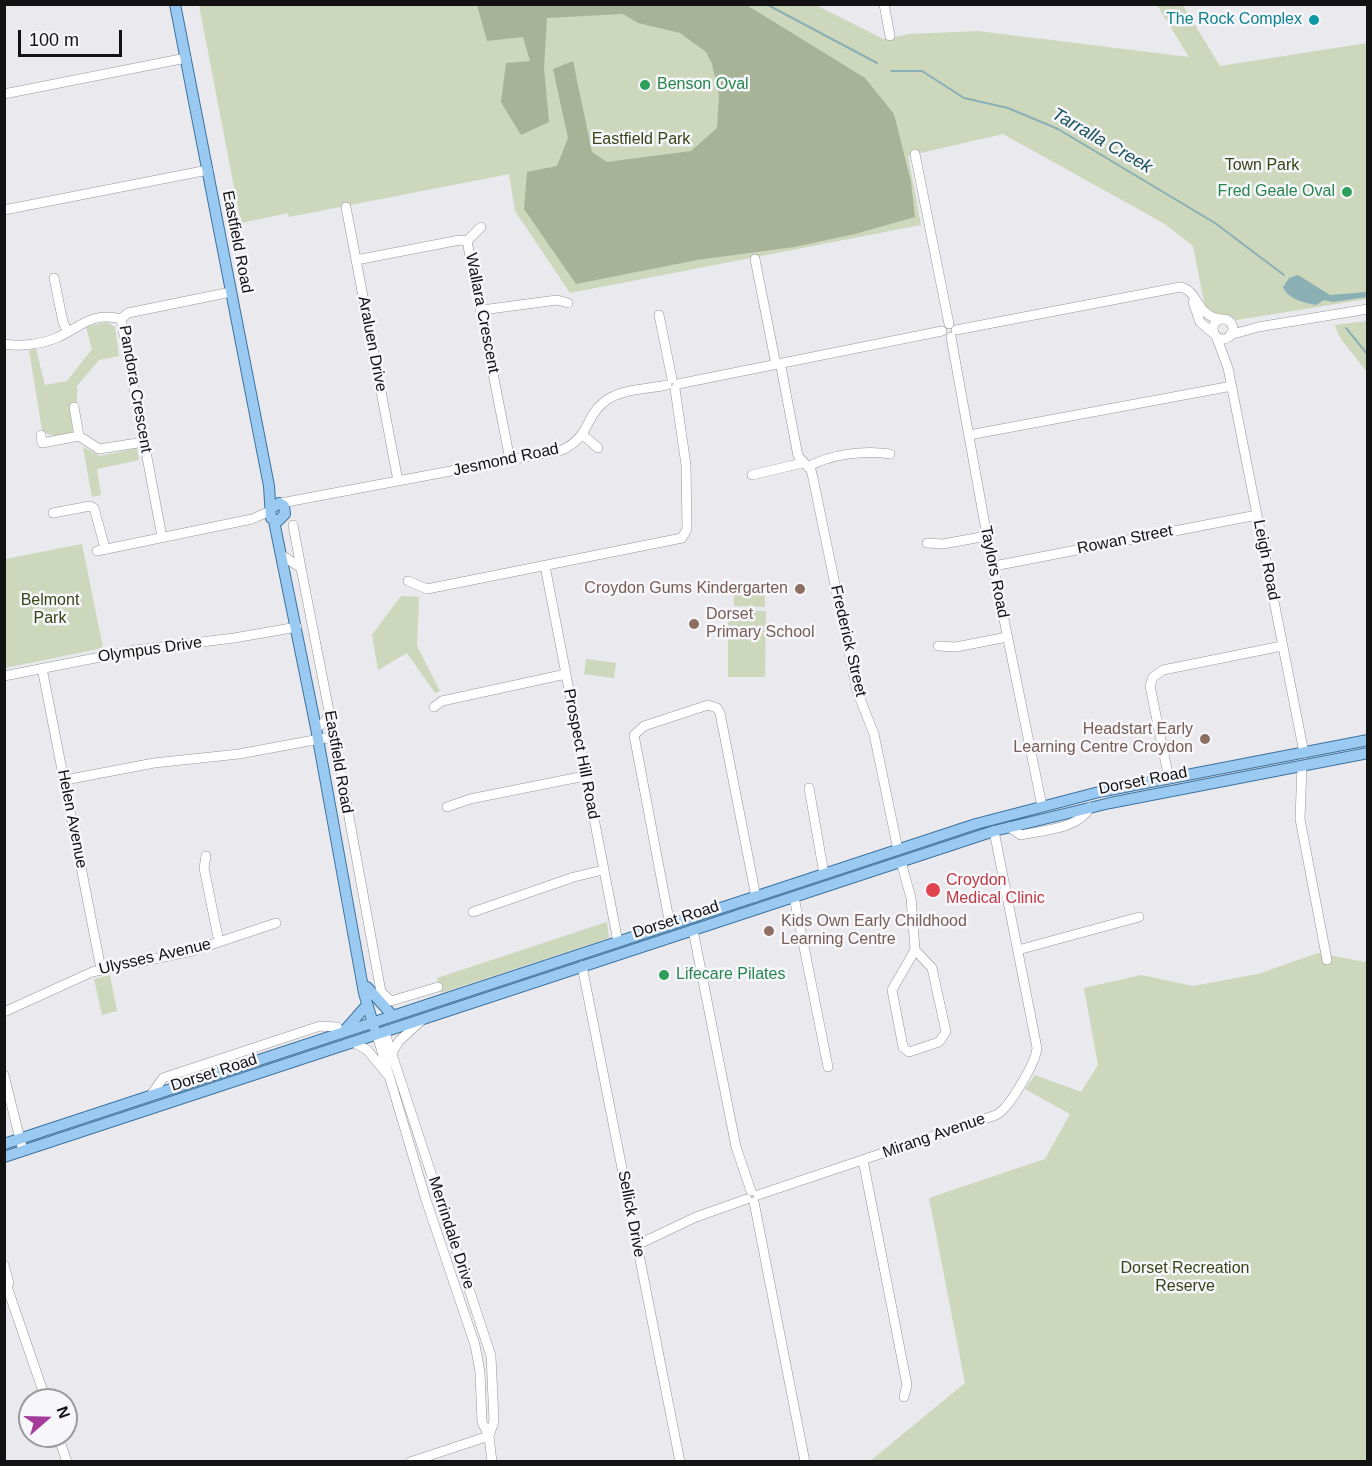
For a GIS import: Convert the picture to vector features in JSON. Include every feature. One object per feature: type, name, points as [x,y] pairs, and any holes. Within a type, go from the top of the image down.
[{"type":"main road","name":"Eastfield Road","points":[[175,4],[269,486],[277,512],[282,555],[367,1005],[376,1021]]},
{"type":"main road","name":"Dorset Road","points":[[4,1144],[898,850],[1042,806],[1368,740]]},
{"type":"main road","points":[[1302,766],[1304,753]]},
{"type":"main road","name":"Dorset Road","points":[[6,1159],[23,1151],[994,831],[1090,807],[1368,753]]},
{"type":"main road","points":[[1042,806],[1045,818]]},
{"type":"main road","points":[[898,850],[901,862]]},
{"type":"main road","points":[[756,897],[760,909]]},
{"type":"main road","points":[[578,955],[582,966]]},
{"type":"main road","name":"Eastfield Road","points":[[361,972],[381,1034]]},
{"type":"main road","points":[[367,987],[392,1015]]},
{"type":"main road","points":[[342,1033],[367,1005]]},
{"type":"main road","points":[[136,1100],[140,1113]]},
{"type":"street","points":[[884,4],[890,36]]},
{"type":"street","points":[[4,93],[186,58]]},
{"type":"street","name":"Taylors Road","points":[[915,154],[987,536],[1042,806]]},
{"type":"street","points":[[4,210],[208,170]]},
{"type":"street","name":"Araluen Drive","points":[[346,207],[398,481]]},
{"type":"street","points":[[467,241],[482,227]]},
{"type":"street","name":"Wallara Crescent","points":[[356,260],[460,240],[467,241],[510,460]]},
{"type":"street","name":"Frederick Street","points":[[755,260],[798,456],[813,478],[857,691],[874,734],[898,850]]},
{"type":"street","points":[[54,278],[67,331]]},
{"type":"street","name":"Jesmond Road","points":[[53,513],[90,506],[94,508],[101,550],[252,519],[321,496],[562,450],[583,435],[598,408],[610,398],[778,363],[1173,288],[1184,287],[1202,312],[1224,320],[1258,327]]},
{"type":"street","name":"Pandora Crescent","points":[[162,537],[121,319],[128,313],[231,292]]},
{"type":"street","points":[[1192,297],[1200,322],[1215,335],[1224,339],[1258,327],[1368,309]]},
{"type":"street","points":[[482,310],[556,300],[568,303]]},
{"type":"street","points":[[408,581],[427,589],[680,540],[684,536],[687,529],[686,465],[659,315]]},
{"type":"street","points":[[4,345],[18,346],[56,338],[83,321],[110,316],[121,319]]},
{"type":"street","points":[[1215,335],[1214,325],[1224,320],[1233,329],[1230,336]]},
{"type":"street","name":"Leigh Road","points":[[1215,335],[1228,368],[1232,386],[1304,753]]},
{"type":"street","name":"Leigh Road","points":[[1228,368],[1230,336]]},
{"type":"street","points":[[969,435],[1232,386]]},
{"type":"street","points":[[75,406],[79,436]]},
{"type":"street","points":[[40,435],[42,443],[79,436],[99,449],[144,442]]},
{"type":"street","points":[[583,435],[598,448]]},
{"type":"street","points":[[752,475],[871,451],[890,454]]},
{"type":"street","name":"Rowan Street","points":[[994,566],[1257,515]]},
{"type":"street","points":[[293,525],[329,711],[326,721],[317,733]]},
{"type":"street","points":[[927,543],[943,544],[987,536]]},
{"type":"street","points":[[282,555],[301,568]]},
{"type":"street","name":"Prospect Hill Road","points":[[545,566],[618,942]]},
{"type":"street","name":"Olympus Drive","points":[[4,676],[136,650],[234,638],[297,627]]},
{"type":"street","points":[[939,646],[957,647],[1007,637]]},
{"type":"street","points":[[1169,779],[1150,686],[1153,677],[1163,670],[1282,646]]},
{"type":"street","name":"Helen Avenue","points":[[42,668],[101,969]]},
{"type":"street","points":[[434,707],[442,701],[566,674]]},
{"type":"street","points":[[670,925],[634,739],[640,727],[708,705],[717,708],[722,721],[756,897]]},
{"type":"street","points":[[65,780],[154,763],[239,754],[317,733],[330,738],[336,746],[381,992],[391,1001],[438,987]]},
{"type":"street","points":[[1302,766],[1300,819],[1328,960]]},
{"type":"street","points":[[447,807],[470,799],[585,776]]},
{"type":"street","points":[[808,788],[825,874]]},
{"type":"street","points":[[1009,827],[1022,835],[1064,825],[1082,820],[1090,807]]},
{"type":"street","name":"Mirang Avenue","points":[[637,1245],[696,1217],[996,1115],[1004,1110],[1037,1052],[994,831]]},
{"type":"street","points":[[206,856],[204,868],[219,942]]},
{"type":"street","points":[[901,862],[908,878],[915,951],[892,990],[903,1047],[909,1052],[939,1042],[946,1032],[932,968],[915,951]]},
{"type":"street","points":[[472,912],[564,880],[603,870]]},
{"type":"street","points":[[794,897],[828,1067]]},
{"type":"street","points":[[1018,950],[1139,917]]},
{"type":"street","name":"Ulysses Avenue","points":[[4,1012],[101,969],[180,954],[276,923]]},
{"type":"street","points":[[693,930],[736,1147],[752,1197],[805,1461]]},
{"type":"street","points":[[361,972],[375,957]]},
{"type":"street","name":"Sellick Drive","points":[[582,966],[680,1461]]},
{"type":"street","points":[[392,1053],[399,1041],[421,1021]]},
{"type":"street","name":"Merrindale Drive","points":[[381,1034],[392,1053],[491,1356],[494,1421],[489,1436]]},
{"type":"street","name":"Merrindale Drive","points":[[381,1034],[419,1179],[477,1352],[483,1422],[489,1436],[492,1461]]},
{"type":"street","points":[[355,1042],[367,1050],[391,1079]]},
{"type":"street","points":[[4,1075],[23,1151]]},
{"type":"street","points":[[863,1160],[907,1385],[904,1397]]},
{"type":"street","points":[[419,1179],[431,1174]]},
{"type":"street","points":[[444,1252],[456,1248]]},
{"type":"street","points":[[4,1265],[42,1388]]},
{"type":"street","points":[[4,1278],[13,1300]]},
{"type":"street","points":[[410,1461],[489,1436]]},
{"type":"green space","points":[[745,4],[865,78],[894,114],[911,182],[915,217],[855,234],[794,247],[697,260],[576,284],[524,209],[527,172],[557,166],[568,138],[553,69],[573,61],[592,152],[607,162],[691,151],[717,128],[719,95],[712,64],[706,52],[680,33],[638,23],[623,14],[547,18],[544,68],[549,122],[521,135],[501,102],[506,63],[530,61],[523,37],[487,41],[477,5]]},
{"type":"green space","name":"Eastfield Park","points":[[1182,4],[1220,66],[1367,43],[1367,299],[1237,320],[1206,312],[1193,246],[1165,224],[1003,134],[908,156],[921,225],[570,293],[515,211],[509,174],[289,217],[288,213],[241,223],[199,5],[816,5],[883,39],[910,34],[978,31],[1189,57],[1157,5]]},
{"type":"green space","points":[[1368,321],[1367,373],[1337,332],[1335,325]]},
{"type":"green space","points":[[107,322],[115,327],[119,356],[99,360],[77,386],[77,403],[69,405],[73,432],[57,436],[46,433],[42,430],[29,350],[36,349],[45,385],[67,381],[92,349],[86,327]]},
{"type":"green space","points":[[83,447],[100,456],[137,448],[139,460],[97,469],[101,495],[92,497]]},
{"type":"green space","name":"Belmont Park","points":[[82,544],[103,648],[5,668],[5,559]]},
{"type":"green space","points":[[734,590],[765,590],[765,607],[734,606]]},
{"type":"green space","points":[[401,596],[419,597],[417,646],[440,691],[435,693],[407,653],[378,670],[372,635]]},
{"type":"green space","points":[[728,610],[766,611],[765,677],[728,677]]},
{"type":"green space","points":[[586,659],[616,663],[614,678],[584,674]]},
{"type":"green space","points":[[607,922],[609,938],[441,993],[437,978]]},
{"type":"green space","name":"Dorset Recreation Reserve","points":[[1318,953],[1365,962],[1367,959],[1367,1461],[869,1462],[965,1383],[929,1198],[1045,1159],[1070,1114],[1025,1089],[1035,1075],[1081,1092],[1098,1065],[1084,988],[1141,975],[1193,986],[1258,974]]},
{"type":"green space","points":[[110,975],[117,1011],[102,1015],[94,979]]},
{"type":"water","points":[[1298,275],[1330,295],[1367,292],[1367,297],[1333,302],[1324,300],[1316,305],[1302,302],[1289,295],[1283,287],[1289,278]]},
{"type":"waterway","name":"Tarralla Creek","points":[[766,4],[877,63]]},
{"type":"waterway","name":"Tarralla Creek","points":[[891,71],[922,71],[964,98],[1008,108],[1058,129],[1215,223],[1284,275]]},
{"type":"waterway","name":"Tarralla Creek","points":[[1346,328],[1368,355]]},
{"type":"place","name":"The Rock Complex","points":[[1314,20]]},
{"type":"place","name":"Benson Oval","points":[[645,85]]},
{"type":"place","name":"Fred Geale Oval","points":[[1347,192]]},
{"type":"place","name":"Croydon Gums Kindergarten","points":[[800,589]]},
{"type":"place","name":"Dorset Primary School","points":[[694,624]]},
{"type":"place","name":"Headstart Early Learning Centre Croydon","points":[[1205,739]]},
{"type":"place","name":"Croydon Medical Clinic","points":[[933,890]]},
{"type":"place","name":"Kids Own Early Childhood Learning Centre","points":[[769,931]]},
{"type":"place","name":"Lifecare Pilates","points":[[664,975]]},
{"type":"park label","name":"Town Park","points":[[1262,166]]}]
